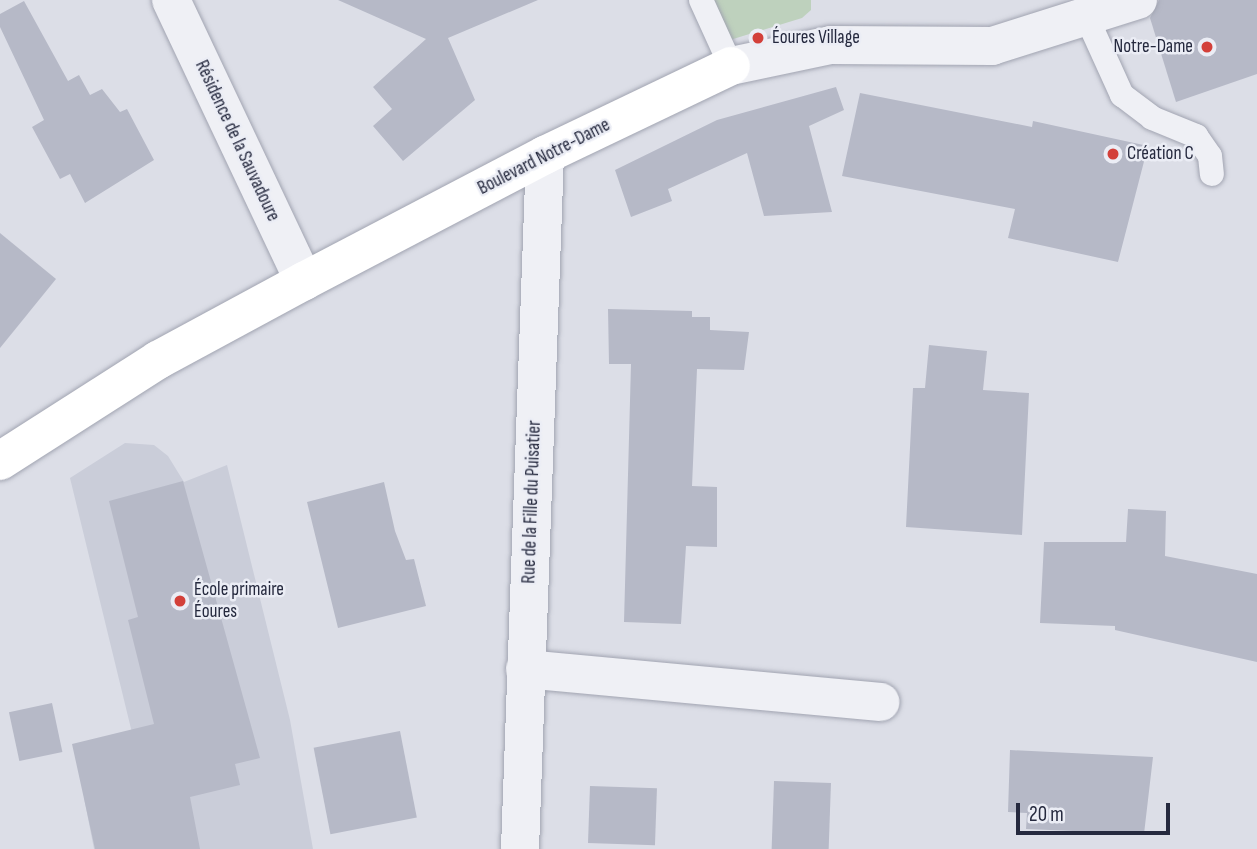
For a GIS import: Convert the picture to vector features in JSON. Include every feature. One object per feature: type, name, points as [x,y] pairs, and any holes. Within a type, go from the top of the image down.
[{"type":"street","name":"Résidence de la Sauvadoure","points":[[171,0],[304,281]]},
{"type":"street","name":"Boulevard Notre-Dame","points":[[0,461],[158,360],[304,281],[545,155],[732,66],[831,45],[992,46],[1138,0]]},
{"type":"street","name":"Rue de la Fille du Puisatier","points":[[520,849],[545,155]]},
{"type":"street","points":[[525,669],[880,702]]},
{"type":"lane","points":[[701,0],[732,66]]},
{"type":"lane","points":[[1087,18],[1122,95],[1152,118],[1196,136],[1210,156],[1212,174]]},
{"type":"shaded area","name":"École primaire Éoures","points":[[125,443],[154,445],[168,456],[184,482],[227,465],[290,720],[313,849],[94,849],[84,798],[143,778],[70,478]]},
{"type":"green space","points":[[712,0],[811,0],[811,10],[802,18],[730,40]]},
{"type":"building","points":[[338,0],[538,0],[448,38],[475,100],[403,161],[373,126],[392,109],[373,87],[426,39]]},
{"type":"building","name":"Notre-Dame","points":[[1159,0],[1257,0],[1257,74],[1176,102],[1150,18]]},
{"type":"building","points":[[24,1],[68,81],[79,75],[90,95],[102,89],[120,112],[127,109],[154,160],[85,203],[70,174],[60,179],[32,127],[44,120],[0,27],[0,14]]},
{"type":"building","points":[[836,87],[844,110],[809,126],[832,212],[764,216],[747,153],[668,189],[672,201],[631,217],[615,170],[717,120]]},
{"type":"building","points":[[860,93],[1032,127],[1033,121],[1148,146],[1118,262],[1008,238],[1015,209],[842,176]]},
{"type":"building","points":[[0,233],[56,279],[0,348]]},
{"type":"building","points":[[608,309],[692,311],[692,317],[710,317],[710,330],[749,332],[744,370],[697,369],[692,486],[717,487],[717,547],[686,546],[681,624],[624,622],[631,364],[609,364]]},
{"type":"building","points":[[929,345],[987,351],[983,390],[1029,393],[1022,535],[906,527],[913,388],[925,388]]},
{"type":"building","points":[[183,481],[260,758],[235,764],[240,785],[190,797],[200,849],[95,849],[72,744],[154,724],[128,620],[138,617],[109,501]]},
{"type":"building","points":[[384,482],[395,531],[406,560],[414,559],[426,606],[338,628],[307,502]]},
{"type":"building","points":[[1128,509],[1166,511],[1165,556],[1257,574],[1257,662],[1115,630],[1115,626],[1040,623],[1044,542],[1126,542]]},
{"type":"building","points":[[52,703],[62,752],[19,761],[9,712]]},
{"type":"building","points":[[400,731],[417,817],[330,834],[314,748]]},
{"type":"building","points":[[1010,750],[1153,757],[1144,834],[1026,829],[1027,813],[1008,812]]},
{"type":"building","points":[[774,781],[831,783],[829,849],[772,849]]},
{"type":"building","points":[[590,786],[657,788],[655,845],[588,843]]},
{"type":"place","name":"Éoures Village","points":[[758,38]]},
{"type":"place","name":"Notre-Dame","points":[[1207,47]]},
{"type":"place","name":"Création C","points":[[1113,154]]},
{"type":"place","name":"École primaire Éoures","points":[[180,601]]}]
